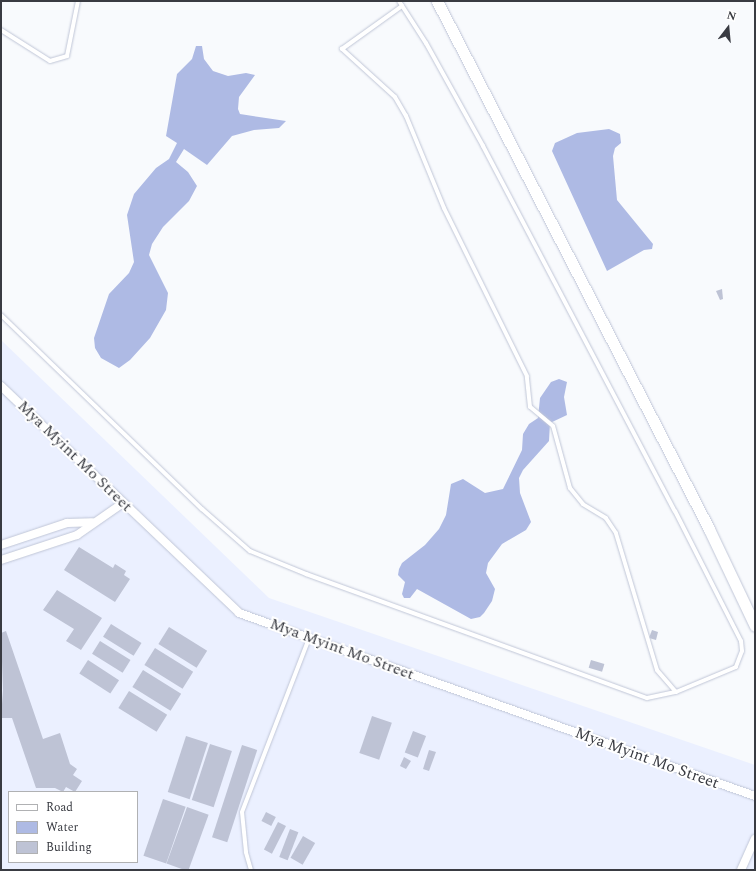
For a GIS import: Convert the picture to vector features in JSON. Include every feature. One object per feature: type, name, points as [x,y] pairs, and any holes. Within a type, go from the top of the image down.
[{"type":"main road","points":[[437,1],[709,528],[755,626]]},
{"type":"street","name":"Mya Myint Mo Street","points":[[1,386],[239,613],[755,796]]},
{"type":"street","points":[[1,560],[76,535],[92,522],[123,503]]},
{"type":"street","points":[[1,545],[67,523],[92,522]]},
{"type":"street","points":[[741,870],[752,855],[755,839]]},
{"type":"lane","points":[[1,30],[50,61],[67,56],[78,1]]},
{"type":"lane","points":[[1,314],[202,510],[250,551],[306,574],[648,698],[676,692],[736,667],[742,651],[741,641],[486,153],[426,43],[399,1]]},
{"type":"lane","points":[[402,6],[342,49],[395,97],[406,116],[444,208],[527,376],[530,407],[554,426],[570,488],[583,504],[606,518],[616,533],[657,670],[676,692]]},
{"type":"lane","points":[[251,870],[246,852],[242,812],[310,638]]},
{"type":"shaded area","points":[[1,340],[269,598],[755,765],[755,870],[1,870]]},
{"type":"water","points":[[196,46],[202,46],[204,59],[213,71],[228,76],[246,73],[255,75],[239,97],[238,109],[240,114],[286,121],[279,128],[254,130],[232,136],[207,165],[184,149],[176,162],[188,172],[197,186],[189,201],[163,227],[152,244],[149,255],[168,293],[166,310],[150,338],[130,360],[119,368],[101,358],[95,348],[94,338],[109,294],[129,273],[134,262],[127,215],[134,194],[156,168],[169,159],[177,143],[166,136],[177,74],[192,59]]},
{"type":"water","points":[[609,129],[620,134],[621,143],[615,148],[613,156],[617,200],[653,244],[652,249],[644,250],[607,271],[552,151],[555,143],[577,133]]},
{"type":"water","points":[[559,379],[567,382],[564,397],[567,415],[550,423],[549,441],[523,470],[519,478],[520,493],[531,522],[526,530],[502,544],[488,563],[486,573],[495,589],[492,601],[484,613],[480,617],[471,619],[417,589],[410,598],[404,598],[402,594],[405,582],[398,575],[399,569],[402,563],[425,545],[439,529],[446,515],[451,484],[463,479],[485,493],[503,489],[522,450],[523,434],[529,424],[538,418],[540,398],[551,382]]},
{"type":"building","points":[[722,289],[723,299],[720,300],[716,291]]},
{"type":"building","points":[[79,547],[113,568],[115,564],[126,571],[124,575],[130,579],[115,602],[64,570]]},
{"type":"building","points":[[57,590],[102,618],[81,650],[66,641],[74,629],[43,610]]},
{"type":"building","points":[[111,624],[142,643],[134,656],[103,637]]},
{"type":"building","points":[[169,627],[207,651],[197,668],[158,644]]},
{"type":"building","points":[[652,630],[658,632],[656,640],[649,638]]},
{"type":"building","points":[[6,631],[43,739],[60,733],[70,764],[77,769],[73,775],[82,781],[76,791],[66,787],[64,791],[55,788],[36,788],[12,718],[1,718],[3,690],[1,633]]},
{"type":"building","points":[[100,641],[131,660],[123,673],[92,654]]},
{"type":"building","points":[[155,648],[193,672],[183,689],[144,665]]},
{"type":"building","points":[[88,660],[119,680],[110,694],[79,673]]},
{"type":"building","points":[[591,660],[604,664],[602,672],[589,668]]},
{"type":"building","points":[[143,670],[181,694],[171,711],[132,687]]},
{"type":"building","points":[[129,691],[167,715],[157,732],[118,708]]},
{"type":"building","points":[[372,716],[392,723],[379,760],[359,753]]},
{"type":"building","points":[[413,731],[426,736],[418,757],[405,752]]},
{"type":"building","points":[[186,736],[208,743],[190,799],[168,792]]},
{"type":"building","points":[[210,744],[232,751],[214,807],[192,800]]},
{"type":"building","points":[[242,745],[257,750],[227,842],[212,837]]},
{"type":"building","points":[[429,750],[436,752],[429,771],[423,769]]},
{"type":"building","points":[[404,757],[411,761],[406,769],[400,766]]},
{"type":"building","points":[[163,799],[186,807],[166,864],[143,856]]},
{"type":"building","points":[[187,807],[209,815],[189,870],[166,863]]},
{"type":"building","points":[[266,812],[276,817],[271,826],[261,821]]},
{"type":"building","points":[[278,822],[286,826],[272,854],[264,850]]},
{"type":"building","points":[[290,829],[298,832],[288,860],[279,857]]},
{"type":"building","points":[[303,836],[315,843],[303,865],[290,858]]}]
